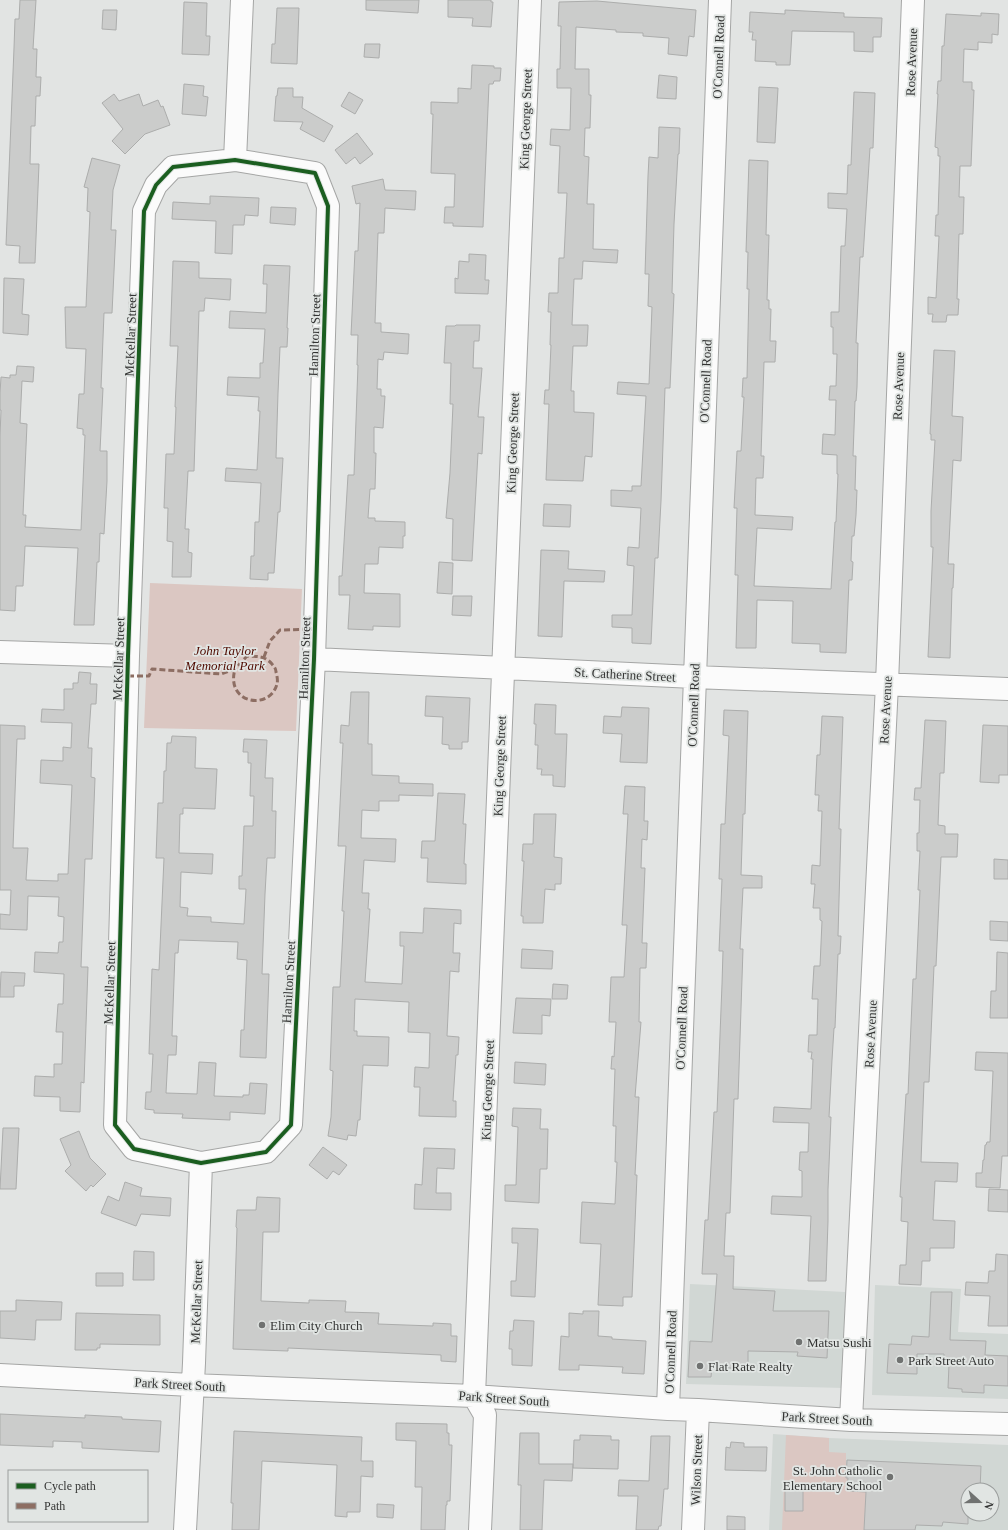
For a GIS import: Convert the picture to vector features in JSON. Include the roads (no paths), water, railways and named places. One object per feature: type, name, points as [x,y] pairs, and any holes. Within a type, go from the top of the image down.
[{"type":"street","points":[[235,160],[242,0]]},
{"type":"street","name":"King George Street","points":[[474,1396],[530,0]]},
{"type":"street","name":"O'Connell Road","points":[[668,1409],[720,0]]},
{"type":"street","name":"Rose Avenue","points":[[851,1420],[887,684],[913,0]]},
{"type":"street","name":"McKellar Street","points":[[185,1530],[201,1163],[134,1149],[115,1125],[128,656],[144,211],[156,185],[173,167],[235,160]]},
{"type":"street","name":"Hamilton Street","points":[[201,1163],[266,1152],[291,1125],[314,659],[328,206],[315,172],[235,160]]},
{"type":"street","points":[[0,652],[128,656]]},
{"type":"street","name":"St. Catherine Street","points":[[314,659],[694,677],[1008,689]]},
{"type":"street","name":"Park Street South","points":[[0,1375],[192,1385],[474,1396],[851,1420],[1008,1424]]},
{"type":"street","points":[[474,1396],[485,1415],[480,1530]]},
{"type":"street","name":"Wilson Street","points":[[693,1530],[698,1410]]},
{"type":"place","name":"Elim City Church","points":[[262,1325]]},
{"type":"place","name":"Matsu Sushi","points":[[799,1342]]},
{"type":"place","name":"Park Street Auto","points":[[900,1360]]},
{"type":"place","name":"Flat Rate Realty","points":[[700,1366]]},
{"type":"place","name":"St. John Catholic Elementary School","points":[[890,1477]]},
{"type":"park label","name":"John Taylor Memorial Park","points":[[225,658]]}]
